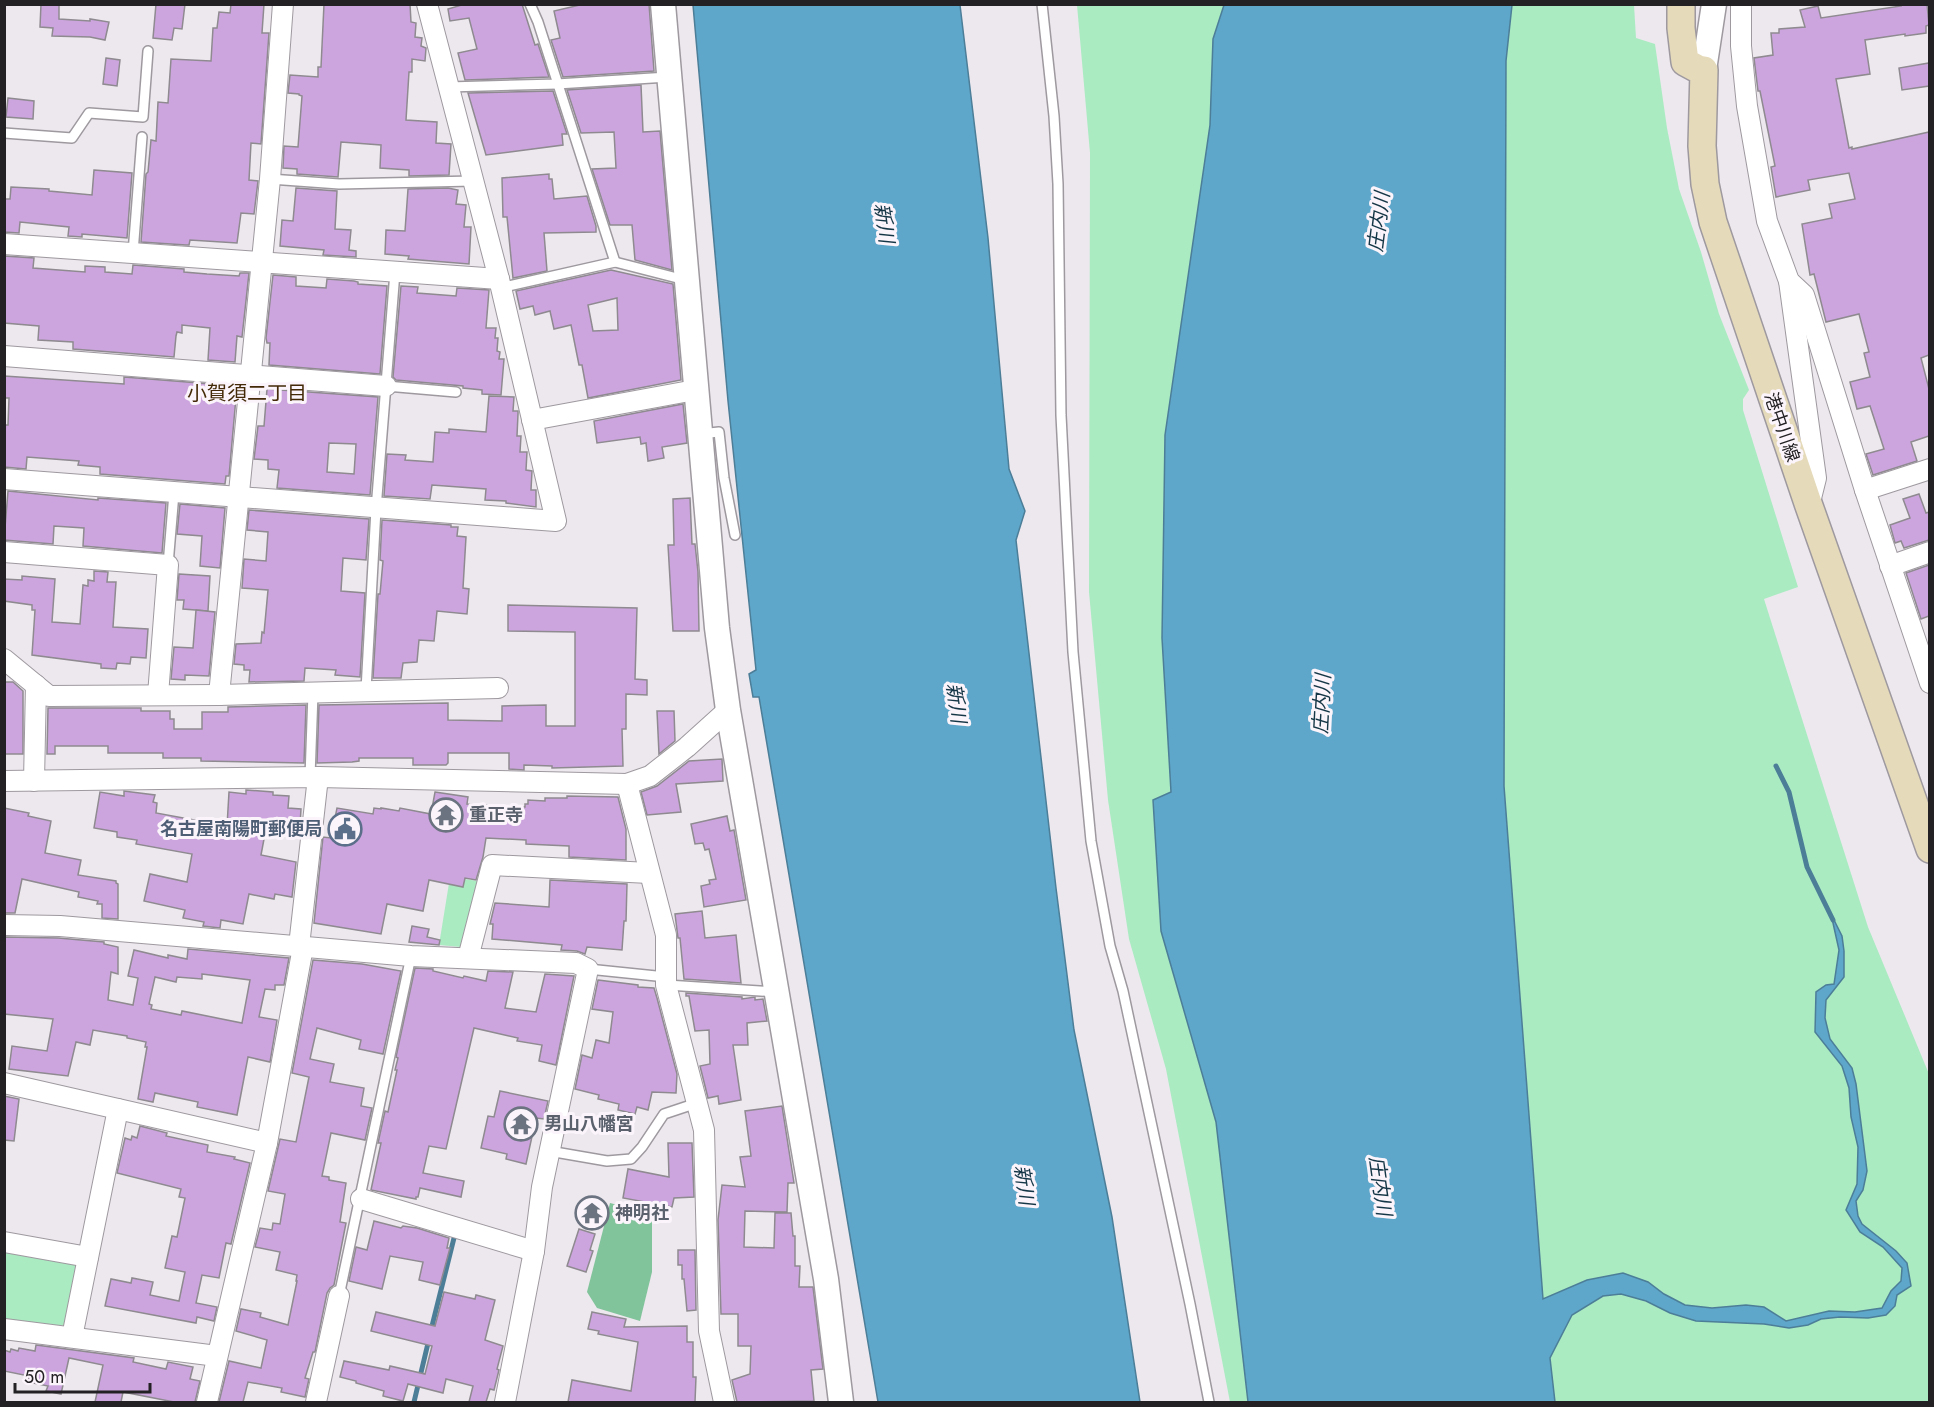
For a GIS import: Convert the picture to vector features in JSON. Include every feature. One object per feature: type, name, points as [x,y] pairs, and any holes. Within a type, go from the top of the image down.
[{"type":"main road","points":[[1681,4],[1685,62],[1704,70]]},
{"type":"main road","name":"港中川線","points":[[1704,70],[1702,146],[1705,184],[1713,222],[1929,849]]},
{"type":"street","points":[[219,695],[263,262],[283,4]]},
{"type":"street","points":[[4,479],[556,521],[500,284],[427,4]]},
{"type":"street","points":[[663,4],[717,628],[728,710],[826,1279],[841,1402]]},
{"type":"street","points":[[1704,70],[1714,4]]},
{"type":"street","points":[[1741,4],[1747,106],[1767,221],[1789,281],[1816,478],[1809,506]]},
{"type":"street","points":[[4,244],[395,272],[500,284]]},
{"type":"street","points":[[1789,281],[1804,295],[1890,566],[1922,634],[1929,683]]},
{"type":"street","points":[[4,356],[386,386]]},
{"type":"street","points":[[532,420],[695,390]]},
{"type":"street","points":[[1865,490],[1929,469]]},
{"type":"street","points":[[4,552],[168,565],[158,695]]},
{"type":"street","points":[[1890,566],[1929,552]]},
{"type":"street","points":[[4,659],[49,696],[219,695],[498,688]]},
{"type":"street","points":[[34,781],[36,685]]},
{"type":"street","points":[[4,781],[314,777],[627,784],[650,776],[728,710]]},
{"type":"street","points":[[207,1402],[267,1143],[301,946],[314,777]]},
{"type":"street","points":[[627,784],[666,935],[666,981],[704,1130],[708,1331],[724,1402]]},
{"type":"street","points":[[468,958],[492,865],[650,873]]},
{"type":"street","points":[[4,925],[60,926],[411,956],[576,963],[588,969],[542,1187],[534,1251],[505,1402]]},
{"type":"street","points":[[4,1083],[267,1143]]},
{"type":"street","points":[[72,1337],[118,1109]]},
{"type":"street","points":[[361,1198],[534,1251]]},
{"type":"street","points":[[4,1242],[88,1257]]},
{"type":"street","points":[[316,1402],[339,1296]]},
{"type":"street","points":[[4,1329],[217,1356]]},
{"type":"lane","points":[[530,4],[538,22],[556,84],[615,262]]},
{"type":"lane","points":[[1042,4],[1054,116],[1058,184],[1061,415],[1073,652],[1091,841],[1110,946],[1123,991],[1209,1402]]},
{"type":"lane","points":[[4,133],[72,138],[89,113],[144,117],[148,51]]},
{"type":"lane","points":[[448,87],[556,84],[668,77]]},
{"type":"lane","points":[[133,253],[142,137]]},
{"type":"lane","points":[[270,179],[339,184],[473,181]]},
{"type":"lane","points":[[500,284],[615,262],[686,281]]},
{"type":"lane","points":[[366,690],[376,508],[395,272]]},
{"type":"lane","points":[[386,386],[456,392]]},
{"type":"lane","points":[[699,434],[719,432],[724,478],[735,535]]},
{"type":"lane","points":[[168,565],[174,493]]},
{"type":"lane","points":[[314,692],[314,777]]},
{"type":"lane","points":[[339,1296],[411,956]]},
{"type":"lane","points":[[588,969],[666,981],[778,992]]},
{"type":"lane","points":[[549,1151],[607,1161],[631,1159],[664,1114],[697,1103]]},
{"type":"green space","points":[[1077,5],[1224,5],[1213,39],[1210,125],[1165,435],[1162,638],[1171,793],[1153,800],[1161,931],[1216,1122],[1248,1402],[1230,1402],[1166,1069],[1129,939],[1108,800],[1089,592],[1090,153]]},
{"type":"green space","points":[[1512,5],[1634,5],[1636,38],[1655,44],[1667,128],[1679,189],[1719,314],[1749,390],[1743,399],[1743,410],[1798,587],[1764,599],[1868,927],[1929,1074],[1929,1402],[1555,1402],[1549,1358],[1572,1315],[1603,1296],[1626,1294],[1696,1321],[1764,1324],[1789,1328],[1786,1321],[1764,1307],[1746,1305],[1712,1308],[1685,1305],[1648,1282],[1587,1280],[1543,1300],[1504,786],[1506,61]]},
{"type":"green space","points":[[450,877],[478,881],[461,947],[439,945]]},
{"type":"green space","points":[[610,1203],[652,1214],[652,1272],[640,1321],[597,1308],[587,1292]]},
{"type":"green space","points":[[4,1248],[73,1260],[78,1267],[67,1323],[61,1326],[5,1320]]},
{"type":"water","name":"新川","points":[[693,5],[960,5],[988,238],[1009,469],[1025,511],[1016,540],[1074,1030],[1112,1217],[1140,1402],[878,1402],[759,697],[753,697],[749,674],[756,670],[728,401]]},
{"type":"water","name":"庄内川","points":[[1224,5],[1512,5],[1506,61],[1504,786],[1543,1299],[1587,1280],[1623,1273],[1648,1282],[1685,1305],[1712,1308],[1746,1305],[1764,1307],[1786,1321],[1829,1311],[1855,1312],[1882,1308],[1891,1291],[1901,1281],[1902,1268],[1883,1247],[1860,1232],[1846,1210],[1857,1184],[1858,1147],[1851,1117],[1849,1088],[1842,1066],[1815,1032],[1816,992],[1826,985],[1834,984],[1839,950],[1831,914],[1842,936],[1844,977],[1826,1000],[1825,1018],[1830,1039],[1852,1068],[1856,1084],[1867,1171],[1863,1190],[1856,1201],[1858,1216],[1862,1224],[1896,1251],[1907,1263],[1911,1286],[1897,1295],[1895,1306],[1886,1315],[1868,1318],[1821,1319],[1808,1325],[1789,1328],[1764,1324],[1696,1321],[1670,1313],[1646,1301],[1621,1294],[1603,1296],[1572,1315],[1550,1358],[1555,1402],[1248,1402],[1216,1122],[1161,931],[1153,800],[1171,792],[1162,638],[1165,435],[1210,125],[1213,39]]},
{"type":"building","points":[[41,4],[59,4],[59,19],[90,21],[90,19],[109,22],[105,40],[90,37],[52,36],[53,28],[40,27]]},
{"type":"building","points":[[156,4],[185,4],[182,29],[174,28],[172,40],[153,38]]},
{"type":"building","points":[[231,4],[264,4],[262,33],[269,33],[261,144],[251,143],[249,180],[258,181],[254,214],[241,213],[237,243],[190,240],[189,245],[186,245],[141,242],[151,140],[156,141],[158,102],[168,103],[171,59],[211,61],[213,28],[217,28],[219,12],[230,13]]},
{"type":"building","points":[[324,4],[410,4],[411,22],[416,23],[415,37],[422,38],[421,46],[426,48],[425,61],[412,59],[406,120],[437,122],[436,143],[451,144],[449,175],[409,176],[409,170],[380,168],[381,145],[341,142],[338,177],[297,174],[297,169],[283,168],[284,146],[298,147],[302,96],[288,93],[290,75],[318,77],[318,67],[321,67]]},
{"type":"building","points":[[465,4],[522,4],[535,45],[538,44],[549,77],[465,80],[458,53],[477,49],[469,18],[450,21],[448,9]]},
{"type":"building","points":[[584,4],[649,4],[654,71],[563,77],[551,40],[560,38],[554,11]]},
{"type":"building","points":[[1900,4],[1927,4],[1929,25],[1926,26],[1926,33],[1865,40],[1870,74],[1836,79],[1849,148],[1929,132],[1929,355],[1921,358],[1929,389],[1929,436],[1911,442],[1917,461],[1873,475],[1866,454],[1884,449],[1870,406],[1857,409],[1850,382],[1870,377],[1864,353],[1869,352],[1859,314],[1826,322],[1814,274],[1810,275],[1802,224],[1832,218],[1829,204],[1855,199],[1849,173],[1808,180],[1810,190],[1776,197],[1771,167],[1775,166],[1760,91],[1758,91],[1754,58],[1773,55],[1771,33],[1779,33],[1779,29],[1805,27],[1800,10],[1818,6],[1821,18],[1901,6]]},
{"type":"building","points":[[106,58],[120,60],[117,86],[103,84]]},
{"type":"building","points":[[1929,63],[1929,86],[1902,90],[1899,68]]},
{"type":"building","points":[[641,85],[643,132],[660,131],[672,270],[635,260],[632,225],[610,225],[592,169],[616,168],[614,132],[581,133],[567,90]]},
{"type":"building","points":[[553,91],[567,134],[562,134],[563,145],[486,155],[468,93]]},
{"type":"building","points":[[8,98],[34,101],[33,119],[6,117]]},
{"type":"building","points":[[94,170],[132,173],[127,238],[82,234],[82,237],[68,236],[69,227],[20,222],[19,233],[4,232],[4,199],[10,199],[11,187],[92,195]]},
{"type":"building","points":[[549,174],[549,179],[552,179],[554,199],[587,196],[596,232],[544,233],[547,271],[513,278],[507,217],[503,217],[502,178]]},
{"type":"building","points":[[296,188],[337,191],[335,229],[351,230],[349,250],[356,251],[356,257],[323,255],[324,250],[280,246],[282,220],[293,221]]},
{"type":"building","points":[[408,189],[458,190],[456,204],[466,205],[464,227],[471,227],[469,264],[408,259],[409,256],[385,254],[386,230],[405,231]]},
{"type":"building","points":[[4,256],[34,258],[33,268],[85,272],[85,266],[105,267],[105,272],[132,274],[133,265],[184,269],[184,272],[207,274],[239,276],[240,273],[249,273],[242,337],[237,336],[235,362],[208,360],[210,328],[182,325],[182,333],[177,332],[176,336],[174,357],[73,349],[73,342],[38,340],[39,326],[4,323]]},
{"type":"building","points":[[611,270],[673,284],[681,380],[588,398],[571,325],[554,329],[550,311],[535,315],[533,306],[520,309],[516,291]],"holes":[[[617,298],[618,330],[593,331],[588,305]]]},
{"type":"building","points":[[273,275],[296,277],[296,286],[326,288],[327,279],[387,286],[380,374],[269,365],[270,343],[267,343],[266,338]]},
{"type":"building","points":[[401,286],[418,287],[417,293],[456,296],[457,288],[489,290],[486,328],[496,328],[495,338],[498,338],[499,359],[504,359],[501,395],[482,394],[482,390],[463,388],[463,386],[396,380],[393,377]]},
{"type":"building","points":[[4,376],[124,384],[124,377],[237,386],[229,476],[226,476],[225,484],[100,474],[100,467],[78,465],[79,461],[27,457],[26,469],[4,467],[4,425],[8,425],[9,398],[4,398]]},
{"type":"building","points":[[267,389],[378,397],[370,495],[277,488],[279,470],[268,469],[268,460],[254,459],[258,426],[264,426]],"holes":[[[329,443],[356,444],[354,474],[327,472]]]},
{"type":"building","points":[[489,396],[514,397],[513,411],[518,411],[517,436],[521,436],[520,452],[527,452],[526,470],[532,471],[531,490],[536,490],[536,507],[506,503],[506,501],[485,500],[486,489],[432,485],[430,499],[384,496],[387,454],[406,455],[405,460],[433,462],[435,432],[449,433],[449,429],[486,432]]},
{"type":"building","points":[[683,404],[687,443],[662,447],[664,458],[648,461],[646,443],[641,444],[640,437],[597,443],[594,421]]},
{"type":"building","points":[[8,491],[98,500],[98,498],[166,503],[162,553],[83,546],[84,528],[54,526],[53,544],[4,540]]},
{"type":"building","points":[[1919,494],[1926,513],[1929,512],[1929,540],[1904,548],[1901,541],[1895,543],[1890,525],[1910,518],[1903,499]]},
{"type":"building","points":[[690,498],[692,544],[695,544],[698,572],[699,631],[673,631],[668,545],[674,545],[673,499]]},
{"type":"building","points":[[180,504],[225,508],[220,568],[200,566],[202,536],[177,534]]},
{"type":"building","points":[[249,510],[369,519],[366,560],[343,558],[341,591],[365,593],[360,677],[335,675],[336,670],[305,668],[304,681],[249,682],[250,670],[244,670],[244,665],[234,664],[236,644],[261,643],[262,632],[264,633],[268,590],[242,588],[244,559],[266,561],[268,532],[247,530]]},
{"type":"building","points":[[382,520],[451,525],[451,527],[458,527],[457,536],[466,537],[463,588],[469,589],[467,614],[437,611],[434,641],[419,640],[417,662],[403,663],[401,678],[373,678],[378,594],[380,594],[383,561],[380,560]]},
{"type":"building","points":[[1929,565],[1929,616],[1921,619],[1906,573]]},
{"type":"building","points":[[94,571],[108,572],[107,582],[116,582],[113,627],[148,629],[146,658],[131,657],[130,664],[117,663],[116,669],[101,668],[101,664],[32,655],[35,610],[32,610],[32,605],[4,601],[4,579],[22,580],[22,576],[55,579],[52,622],[80,624],[83,585],[88,586],[88,580],[94,581]]},
{"type":"building","points":[[179,574],[210,576],[208,611],[183,609],[184,600],[177,600]]},
{"type":"building","points":[[508,605],[637,608],[635,679],[647,680],[647,695],[626,694],[626,729],[622,729],[623,766],[552,768],[552,766],[524,765],[524,770],[509,769],[509,753],[448,753],[446,765],[413,765],[413,758],[359,758],[359,761],[352,762],[317,763],[319,705],[448,703],[448,720],[502,721],[502,706],[546,705],[546,726],[575,726],[575,632],[508,631]]},
{"type":"building","points":[[196,610],[215,612],[209,676],[185,675],[185,680],[171,679],[174,647],[193,648]]},
{"type":"building","points":[[4,682],[13,682],[23,691],[23,754],[4,754]]},
{"type":"building","points":[[306,705],[304,763],[163,758],[163,753],[108,753],[108,746],[55,746],[55,754],[47,754],[48,708],[141,708],[141,711],[170,711],[170,719],[174,719],[174,729],[202,729],[202,712],[228,712],[228,707]]},
{"type":"building","points":[[657,711],[674,711],[675,741],[659,754]]},
{"type":"building","points":[[722,759],[723,781],[676,784],[681,812],[647,815],[641,792],[657,786],[689,761]]},
{"type":"building","points":[[246,790],[289,796],[288,808],[301,809],[300,825],[267,823],[261,855],[296,862],[292,897],[275,894],[274,899],[249,894],[243,924],[221,920],[220,928],[203,926],[204,922],[183,918],[185,910],[144,901],[150,874],[187,882],[192,854],[136,844],[137,840],[117,837],[117,832],[94,828],[100,792],[124,796],[124,791],[155,795],[153,802],[157,803],[156,813],[227,826],[229,792],[246,794]]},
{"type":"building","points":[[435,792],[468,797],[467,804],[525,807],[528,800],[545,801],[545,798],[618,797],[626,829],[626,860],[569,857],[569,846],[526,844],[526,840],[486,838],[476,880],[465,878],[463,887],[429,880],[423,911],[387,904],[381,934],[314,923],[323,837],[331,838],[337,808],[373,814],[374,808],[399,811],[400,808],[431,814]]},
{"type":"building","points":[[4,808],[29,813],[28,816],[51,821],[45,853],[81,860],[78,875],[116,881],[118,884],[118,919],[102,918],[102,904],[78,897],[79,892],[22,879],[15,913],[4,913]]},
{"type":"building","points":[[727,816],[730,831],[734,830],[746,900],[704,907],[701,886],[710,884],[709,880],[716,879],[709,849],[705,850],[703,843],[695,844],[691,824]]},
{"type":"building","points":[[550,880],[627,884],[622,950],[587,947],[585,954],[561,950],[562,945],[492,939],[493,924],[490,924],[495,903],[549,907]]},
{"type":"building","points":[[702,911],[705,938],[736,935],[741,983],[684,979],[675,914]]},
{"type":"building","points":[[412,926],[429,929],[427,937],[440,940],[439,945],[409,942]]},
{"type":"building","points":[[4,937],[104,942],[104,944],[118,947],[118,974],[111,972],[108,1000],[133,1005],[138,978],[128,976],[134,950],[168,958],[168,955],[187,959],[188,949],[289,958],[284,985],[275,985],[275,990],[265,989],[259,1017],[277,1020],[270,1062],[248,1057],[237,1115],[197,1107],[198,1102],[155,1093],[153,1102],[138,1099],[147,1047],[145,1047],[146,1042],[127,1038],[127,1036],[93,1030],[90,1045],[76,1042],[68,1076],[9,1069],[12,1046],[47,1051],[53,1019],[4,1014]],"holes":[[[202,974],[250,980],[242,1023],[182,1011],[181,1015],[151,1009],[152,1005],[149,1004],[155,977],[176,982],[177,977],[202,979]]]},
{"type":"building","points":[[313,960],[362,964],[401,971],[383,1054],[359,1049],[361,1040],[317,1028],[310,1059],[334,1064],[330,1082],[364,1088],[361,1106],[372,1108],[365,1140],[331,1133],[322,1176],[329,1177],[329,1180],[346,1183],[340,1222],[346,1223],[334,1285],[327,1293],[315,1352],[313,1352],[305,1378],[309,1379],[305,1397],[281,1392],[282,1388],[248,1382],[243,1402],[219,1402],[229,1361],[261,1368],[267,1340],[236,1331],[241,1309],[261,1313],[260,1317],[288,1325],[297,1275],[276,1270],[280,1252],[255,1247],[260,1228],[272,1230],[273,1223],[280,1224],[285,1194],[268,1191],[280,1139],[296,1142],[309,1077],[292,1073]]},
{"type":"building","points":[[415,968],[433,969],[433,971],[463,978],[464,976],[486,981],[488,971],[513,972],[505,1008],[536,1012],[545,974],[574,976],[556,1065],[539,1061],[542,1045],[517,1041],[518,1038],[474,1028],[446,1149],[429,1146],[423,1173],[464,1181],[461,1197],[420,1188],[416,1199],[371,1190],[381,1143],[378,1143],[385,1111],[388,1112],[397,1070],[395,1070],[398,1058],[396,1057]]},
{"type":"building","points":[[598,980],[654,988],[677,1074],[676,1093],[652,1092],[648,1110],[637,1107],[635,1114],[618,1110],[619,1104],[598,1099],[599,1095],[575,1089],[582,1055],[592,1058],[596,1040],[609,1043],[613,1012],[592,1009]]},
{"type":"building","points":[[686,993],[763,999],[767,1021],[747,1023],[748,1045],[733,1045],[741,1100],[719,1104],[718,1096],[708,1098],[700,1066],[710,1064],[709,1030],[695,1031],[689,996],[686,996]]},
{"type":"building","points":[[500,1091],[548,1101],[544,1119],[536,1118],[526,1164],[506,1159],[507,1154],[481,1148],[488,1116],[494,1117]]},
{"type":"building","points":[[4,1096],[19,1099],[14,1141],[4,1140]]},
{"type":"building","points":[[782,1106],[794,1183],[788,1183],[787,1212],[745,1211],[744,1247],[774,1248],[775,1213],[791,1213],[793,1236],[795,1236],[795,1266],[800,1266],[799,1287],[813,1287],[823,1369],[811,1370],[814,1401],[737,1402],[732,1380],[750,1374],[751,1346],[738,1346],[738,1314],[721,1314],[718,1220],[722,1185],[745,1187],[740,1157],[751,1156],[745,1111]]},
{"type":"building","points":[[140,1126],[167,1133],[166,1136],[208,1145],[207,1152],[235,1157],[234,1159],[250,1163],[231,1244],[226,1243],[219,1278],[202,1275],[196,1303],[217,1307],[214,1321],[197,1317],[196,1323],[105,1306],[111,1279],[131,1283],[132,1278],[153,1282],[150,1295],[179,1301],[185,1272],[165,1268],[172,1236],[177,1237],[185,1198],[179,1197],[181,1189],[117,1173],[125,1138],[131,1140],[132,1136],[137,1138]]},
{"type":"building","points":[[668,1143],[692,1143],[694,1197],[674,1198],[672,1207],[623,1198],[628,1169],[669,1177]]},
{"type":"building","points":[[374,1221],[401,1228],[403,1226],[417,1228],[449,1238],[447,1248],[450,1248],[440,1285],[419,1280],[423,1262],[390,1256],[382,1289],[349,1281],[356,1247],[367,1250]]},
{"type":"building","points":[[579,1229],[595,1234],[590,1250],[593,1251],[586,1272],[567,1266]]},
{"type":"building","points":[[678,1250],[695,1250],[696,1310],[687,1311],[682,1265],[678,1265]]},
{"type":"building","points":[[444,1292],[475,1299],[476,1295],[495,1300],[485,1340],[503,1346],[494,1390],[490,1389],[486,1402],[469,1402],[473,1386],[446,1379],[443,1393],[408,1384],[403,1401],[383,1396],[384,1391],[340,1377],[344,1361],[389,1370],[390,1366],[425,1374],[432,1346],[371,1331],[376,1312],[435,1326]]},
{"type":"building","points":[[592,1312],[626,1319],[624,1327],[687,1326],[687,1342],[693,1342],[693,1377],[696,1377],[695,1402],[568,1402],[572,1380],[631,1391],[638,1342],[598,1334],[599,1331],[588,1329]]},
{"type":"building","points":[[36,1345],[134,1358],[133,1362],[166,1369],[168,1362],[193,1367],[190,1379],[200,1381],[195,1402],[174,1402],[123,1392],[121,1402],[95,1402],[103,1365],[69,1358],[61,1394],[46,1391],[48,1386],[28,1382],[29,1376],[4,1371],[4,1350],[18,1351],[19,1348],[35,1351]]},
{"type":"waterway","points":[[1776,766],[1789,792],[1807,867],[1833,920]]},
{"type":"waterway","points":[[431,1330],[454,1238]]},
{"type":"waterway","points":[[414,1402],[429,1339]]},
{"type":"place","name":"重正寺","points":[[446,815]]},
{"type":"place","name":"名古屋南陽町郵便局","points":[[345,829]]},
{"type":"place","name":"男山八幡宮","points":[[521,1124]]},
{"type":"place","name":"神明社","points":[[592,1213]]},
{"type":"district","name":"小賀須二丁目","points":[[247,393]]}]
